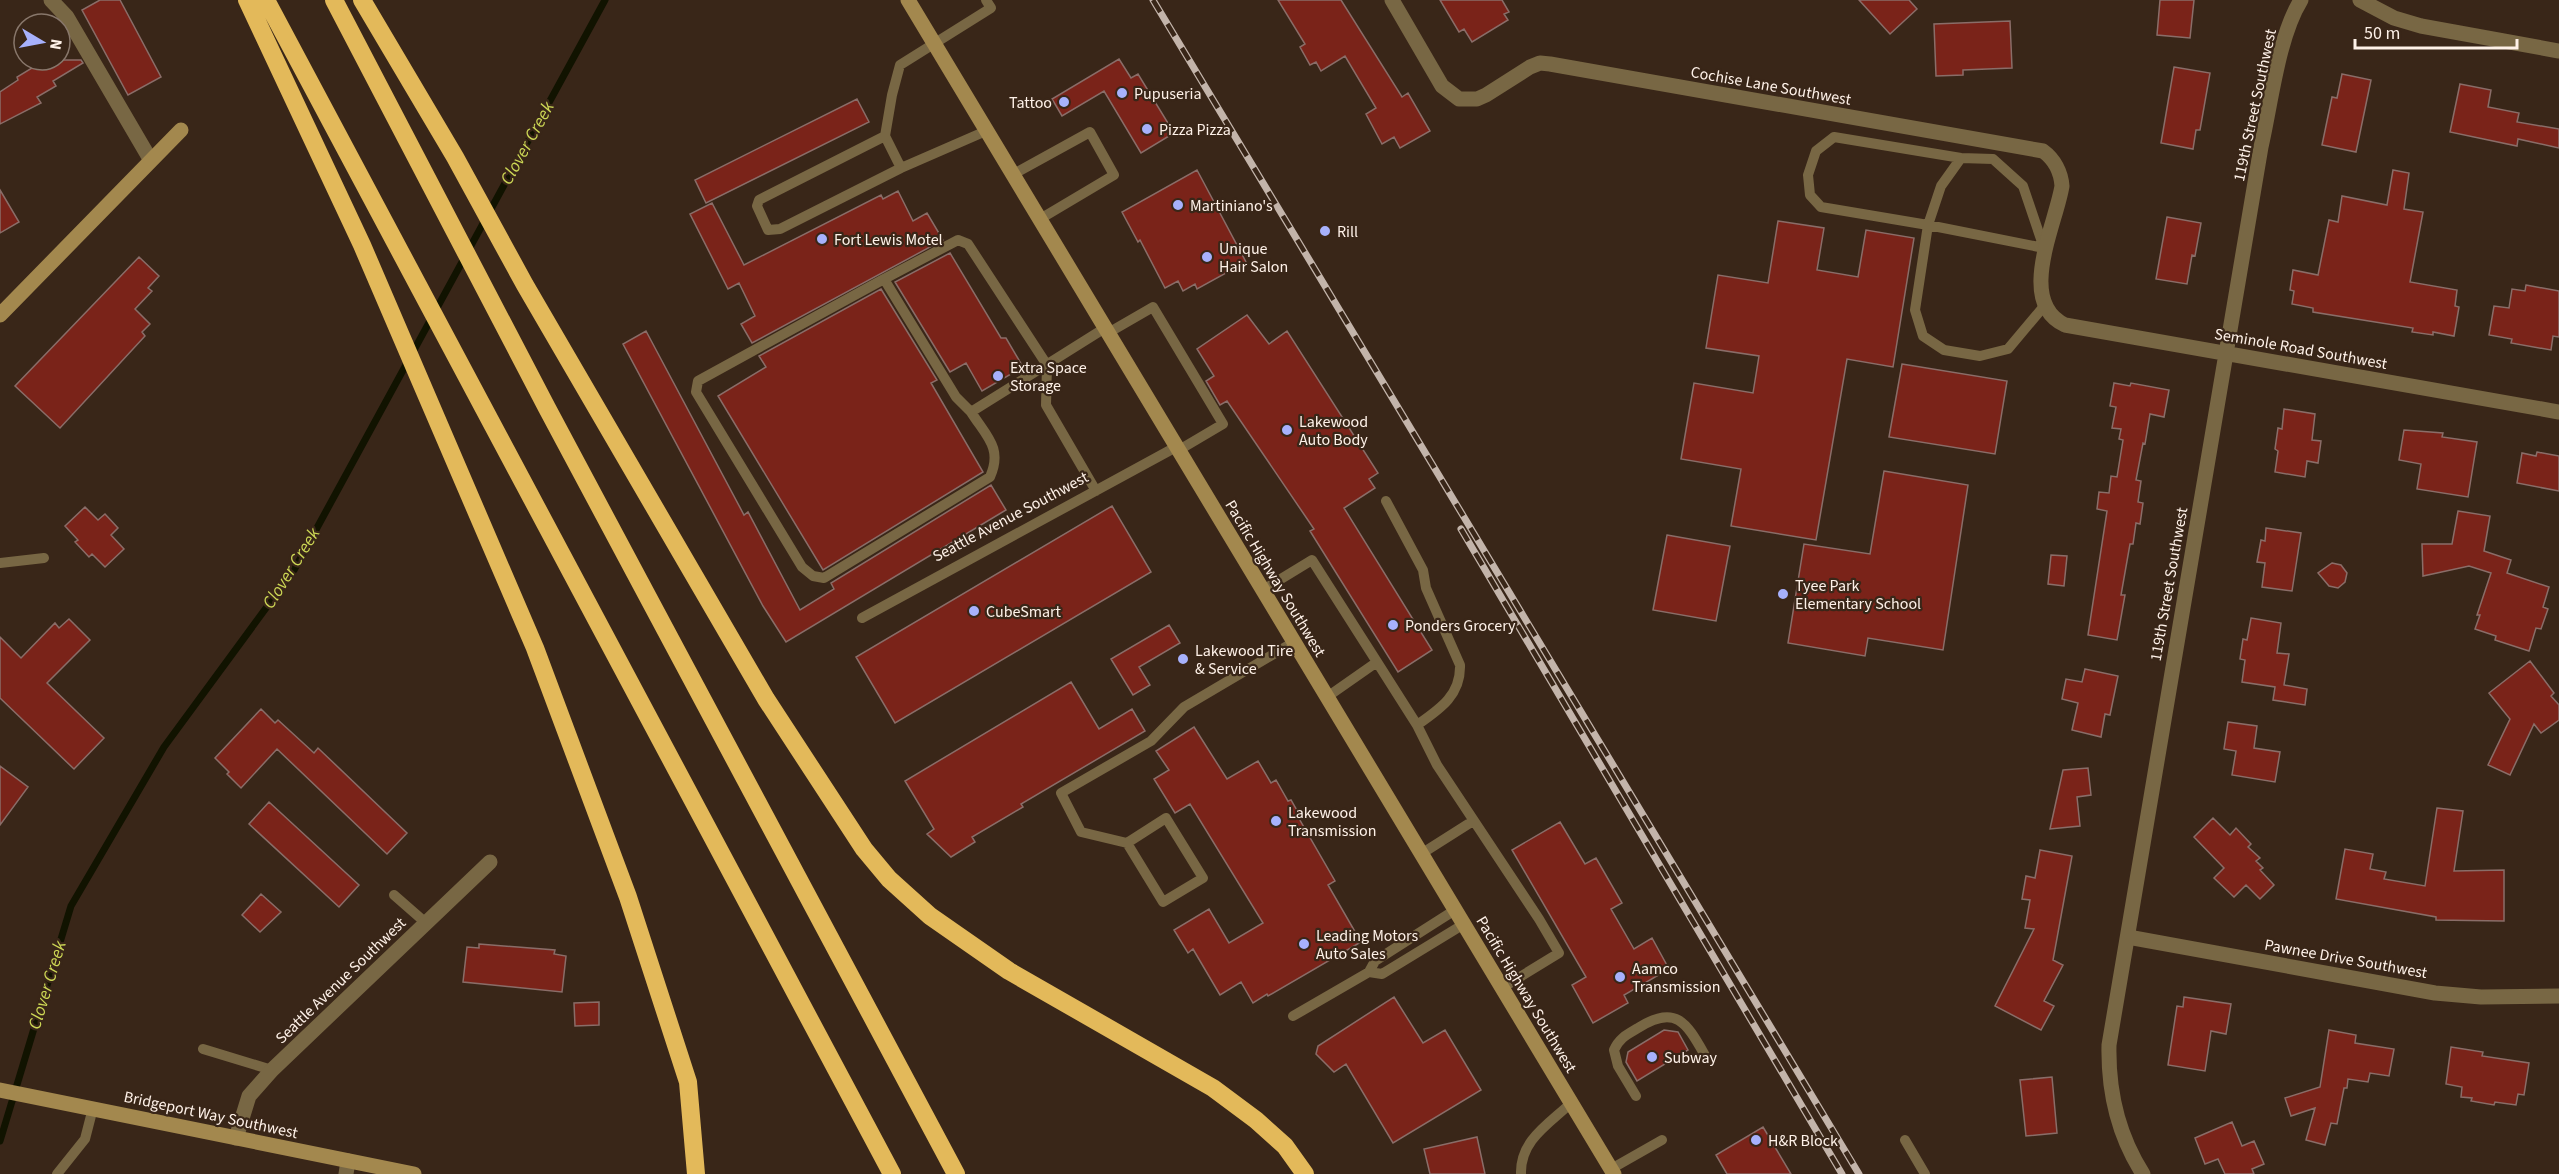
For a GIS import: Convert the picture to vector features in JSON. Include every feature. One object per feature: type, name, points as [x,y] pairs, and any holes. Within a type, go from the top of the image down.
[{"type":"highway","points":[[247,0],[378,282],[535,648],[628,897],[688,1082],[696,1174]]},
{"type":"highway","points":[[266,0],[892,1174]]},
{"type":"highway","points":[[334,0],[480,280],[956,1174]]},
{"type":"highway","points":[[362,0],[455,157],[502,244],[766,699],[835,808],[864,849],[889,879],[930,916],[1009,971],[1221,1094],[1256,1120],[1285,1146],[1305,1174]]},
{"type":"street","points":[[51,0],[67,17],[150,159]]},
{"type":"street","name":"Pacific Highway Southwest","points":[[908,0],[1612,1172]]},
{"type":"street","name":"Cochise Lane Southwest","points":[[1392,0],[1442,86],[1459,99],[1467,100],[1486,96],[1530,67],[1540,63],[2043,151],[2053,161],[2061,177],[2062,186],[2060,200],[2044,248],[2041,273],[2045,305]]},
{"type":"street","name":"119th Street Southwest","points":[[2143,1174],[2124,1139],[2116,1117],[2108,1068],[2109,1045],[2261,147],[2284,42],[2294,11],[2301,0]]},
{"type":"street","points":[[2360,0],[2394,18],[2421,26],[2559,51]]},
{"type":"street","points":[[0,315],[150,159],[181,130]]},
{"type":"street","name":"Seminole Road Southwest","points":[[2045,305],[2055,320],[2065,325],[2559,412]]},
{"type":"street","name":"Seattle Avenue Southwest","points":[[236,1138],[249,1096],[272,1070],[490,862]]},
{"type":"street","name":"Pawnee Drive Southwest","points":[[2128,937],[2435,993],[2481,997],[2559,996]]},
{"type":"street","name":"Bridgeport Way Southwest","points":[[0,1090],[236,1138],[347,1168],[414,1174]]},
{"type":"lane","points":[[901,168],[885,136],[900,65],[991,8],[986,0]]},
{"type":"lane","points":[[885,136],[759,200],[757,206],[768,230],[780,229],[901,168],[987,131]]},
{"type":"lane","points":[[1012,175],[1090,132],[1114,175],[1040,219]]},
{"type":"lane","points":[[1834,137],[1961,158],[1993,159],[2023,186],[2044,248],[1821,207],[1810,195],[1808,176],[1816,151],[1834,137]]},
{"type":"lane","points":[[1961,158],[1941,186],[1928,225],[1915,310],[1923,336],[1944,350],[1980,356],[2008,349],[2045,305]]},
{"type":"lane","points":[[884,279],[956,397],[971,412],[994,448],[996,462],[990,477],[825,578],[813,576],[802,567],[696,392],[698,381],[884,279],[958,240],[968,244],[1047,364],[1046,405],[1096,491]]},
{"type":"lane","name":"Seattle Avenue Southwest","points":[[862,618],[1223,424],[1153,308],[1106,331]]},
{"type":"lane","points":[[971,412],[1047,364],[1106,331]]},
{"type":"lane","points":[[1386,501],[1423,570],[1426,588],[1460,664],[1460,678],[1454,694],[1444,706],[1418,724]]},
{"type":"lane","points":[[0,563],[44,558]]},
{"type":"lane","points":[[1263,590],[1312,560],[1418,724],[1437,765],[1559,953],[1502,988]]},
{"type":"lane","points":[[1127,843],[1166,818],[1203,878],[1163,902],[1127,843],[1081,832],[1061,794],[1151,741],[1184,708],[1294,642]]},
{"type":"lane","points":[[1327,697],[1377,662]]},
{"type":"lane","points":[[1421,854],[1473,821]]},
{"type":"lane","points":[[394,895],[426,923]]},
{"type":"lane","points":[[1293,1016],[1369,972],[1375,961],[1455,910]]},
{"type":"lane","points":[[1369,972],[1382,974],[1464,924]]},
{"type":"lane","points":[[1636,1096],[1618,1066],[1614,1050],[1621,1039],[1652,1019],[1668,1017],[1684,1023],[1706,1057]]},
{"type":"lane","points":[[203,1049],[272,1070]]},
{"type":"lane","points":[[1521,1174],[1523,1153],[1530,1141],[1571,1103]]},
{"type":"lane","points":[[57,1174],[85,1139],[93,1108]]},
{"type":"lane","points":[[1612,1172],[1662,1140]]},
{"type":"lane","points":[[1905,1140],[1925,1174]]},
{"type":"building","points":[[100,0],[120,0],[161,77],[128,95],[82,10]]},
{"type":"building","points":[[1278,0],[1341,0],[1402,97],[1408,93],[1430,131],[1400,148],[1394,137],[1382,144],[1366,114],[1376,108],[1345,56],[1321,71],[1316,62],[1310,65],[1300,47],[1305,44]]},
{"type":"building","points":[[1440,0],[1502,0],[1509,12],[1504,14],[1508,20],[1472,42],[1464,29],[1459,32]]},
{"type":"building","points":[[1859,0],[1909,0],[1917,9],[1890,34]]},
{"type":"building","points":[[2160,0],[2194,0],[2190,38],[2157,35]]},
{"type":"building","points":[[2010,21],[2012,68],[1963,70],[1963,75],[1936,76],[1934,24]]},
{"type":"building","points":[[1119,59],[1131,78],[1138,74],[1174,133],[1141,153],[1104,91],[1062,116],[1052,99]]},
{"type":"building","points":[[72,60],[81,60],[83,63],[72,70]]},
{"type":"building","points":[[2174,67],[2210,73],[2200,130],[2196,130],[2193,149],[2161,143]]},
{"type":"building","points":[[25,72],[68,72],[53,81],[56,86],[37,97],[41,103],[0,124],[0,92],[18,80],[17,77]]},
{"type":"building","points":[[2342,74],[2371,80],[2356,152],[2322,145],[2332,97],[2337,98]]},
{"type":"building","points":[[2460,84],[2491,90],[2488,107],[2519,113],[2517,122],[2559,129],[2559,148],[2518,139],[2517,146],[2450,132]]},
{"type":"building","points":[[857,99],[869,122],[706,203],[695,180]]},
{"type":"building","points":[[1197,170],[1246,262],[1197,289],[1195,284],[1183,291],[1178,281],[1165,288],[1140,240],[1138,242],[1122,212]]},
{"type":"building","points":[[2393,170],[2409,173],[2404,209],[2423,212],[2410,282],[2457,290],[2455,306],[2459,307],[2454,336],[2433,332],[2433,335],[2412,332],[2413,328],[2313,312],[2313,308],[2292,304],[2294,291],[2290,290],[2293,270],[2318,275],[2329,220],[2338,222],[2342,196],[2387,205]]},
{"type":"building","points":[[0,190],[19,222],[0,233]]},
{"type":"building","points":[[898,191],[913,221],[927,213],[943,240],[752,343],[741,324],[755,316],[739,283],[728,289],[690,214],[712,203],[744,265],[881,195],[883,199]]},
{"type":"building","points":[[2167,217],[2201,223],[2187,284],[2156,279]]},
{"type":"building","points":[[1778,221],[1824,228],[1817,270],[1858,277],[1866,230],[1914,238],[1893,367],[1847,359],[1816,540],[1731,526],[1741,469],[1681,459],[1694,383],[1753,393],[1759,356],[1706,348],[1718,275],[1768,283]]},
{"type":"building","points":[[950,253],[1001,338],[1006,338],[1023,367],[982,391],[966,363],[950,372],[895,282]]},
{"type":"building","points":[[139,257],[159,276],[148,288],[152,291],[135,309],[150,324],[142,332],[145,336],[60,428],[15,386]]},
{"type":"building","points":[[2526,285],[2559,291],[2559,337],[2553,336],[2551,350],[2511,343],[2512,339],[2489,335],[2494,306],[2509,308],[2512,289],[2525,291]]},
{"type":"building","points":[[881,289],[937,380],[931,383],[983,472],[823,570],[718,396],[766,367],[759,356]]},
{"type":"building","points":[[1247,315],[1269,344],[1287,331],[1378,473],[1369,479],[1375,488],[1344,508],[1432,650],[1398,672],[1310,531],[1314,529],[1227,401],[1220,405],[1206,381],[1214,376],[1197,349]]},
{"type":"building","points":[[646,331],[744,515],[748,512],[800,610],[834,589],[831,583],[991,485],[1006,510],[786,642],[763,606],[623,344]]},
{"type":"building","points":[[1902,364],[2007,381],[1995,454],[1889,437]]},
{"type":"building","points":[[2114,383],[2130,386],[2131,383],[2169,390],[2164,417],[2150,414],[2145,444],[2143,443],[2136,480],[2141,481],[2138,502],[2143,503],[2140,524],[2136,523],[2133,544],[2130,544],[2121,595],[2125,595],[2117,640],[2088,635],[2107,511],[2097,509],[2099,492],[2109,493],[2111,476],[2117,477],[2123,440],[2119,439],[2121,429],[2112,428],[2116,407],[2110,406]]},
{"type":"building","points":[[2284,409],[2315,414],[2312,440],[2321,441],[2318,463],[2307,461],[2305,477],[2275,472],[2278,428],[2282,429]]},
{"type":"building","points":[[2404,430],[2443,433],[2442,437],[2477,442],[2468,497],[2417,489],[2421,464],[2399,460]]},
{"type":"building","points":[[2537,452],[2559,456],[2559,491],[2517,483],[2522,453],[2536,456]]},
{"type":"building","points":[[1884,471],[1968,485],[1943,650],[1868,638],[1865,656],[1788,643],[1804,544],[1870,554]]},
{"type":"building","points":[[1112,506],[1151,572],[895,723],[856,657]]},
{"type":"building","points":[[85,507],[98,520],[105,514],[118,528],[111,535],[124,549],[105,567],[92,554],[89,557],[75,542],[78,540],[65,526]]},
{"type":"building","points":[[2458,511],[2490,516],[2484,551],[2511,560],[2507,573],[2549,587],[2543,607],[2548,609],[2541,629],[2536,628],[2529,651],[2495,640],[2496,636],[2475,629],[2480,615],[2477,615],[2491,573],[2469,566],[2423,576],[2422,544],[2452,544]]},
{"type":"building","points":[[2266,528],[2301,533],[2292,591],[2262,587],[2265,563],[2257,562],[2261,540],[2265,541]]},
{"type":"building","points":[[1667,535],[1730,546],[1716,621],[1653,610]]},
{"type":"building","points":[[2051,555],[2067,556],[2064,586],[2048,584]]},
{"type":"building","points":[[2332,563],[2341,565],[2347,573],[2345,582],[2338,588],[2329,586],[2318,573]]},
{"type":"building","points":[[2251,618],[2281,623],[2277,653],[2289,654],[2284,685],[2307,689],[2305,705],[2273,700],[2275,687],[2242,682],[2245,660],[2240,659],[2243,639],[2247,640]]},
{"type":"building","points":[[69,619],[90,640],[47,683],[104,738],[74,769],[0,698],[0,637],[21,658],[55,623],[59,628]]},
{"type":"building","points":[[1169,625],[1180,643],[1139,667],[1150,685],[1133,695],[1111,659]]},
{"type":"building","points":[[2530,661],[2554,693],[2551,696],[2559,705],[2559,720],[2541,733],[2534,724],[2510,775],[2488,765],[2510,719],[2489,693]]},
{"type":"building","points":[[2085,669],[2118,676],[2110,715],[2105,714],[2101,737],[2072,730],[2078,703],[2062,699],[2066,679],[2082,682]]},
{"type":"building","points":[[1071,682],[1099,729],[1132,709],[1145,731],[1021,804],[1023,807],[972,837],[975,842],[951,857],[927,834],[934,829],[905,781]]},
{"type":"building","points":[[261,709],[275,723],[278,720],[314,753],[318,748],[407,833],[387,854],[277,749],[241,788],[227,774],[229,772],[215,758]]},
{"type":"building","points":[[2228,722],[2257,726],[2254,748],[2280,752],[2275,782],[2232,775],[2236,751],[2224,749]]},
{"type":"building","points":[[1194,727],[1227,779],[1258,761],[1271,783],[1276,780],[1288,801],[1291,800],[1299,814],[1297,815],[1335,881],[1328,885],[1361,942],[1253,1003],[1241,982],[1220,995],[1193,949],[1188,953],[1174,930],[1209,909],[1229,943],[1263,923],[1190,804],[1175,813],[1154,779],[1169,770],[1156,751]]},
{"type":"building","points":[[0,766],[28,787],[0,825]]},
{"type":"building","points":[[2088,768],[2091,795],[2077,797],[2080,826],[2050,829],[2063,770]]},
{"type":"building","points":[[269,802],[359,885],[339,907],[249,824]]},
{"type":"building","points":[[2437,808],[2463,811],[2454,871],[2504,870],[2504,921],[2436,920],[2436,917],[2336,899],[2345,849],[2373,854],[2370,869],[2386,872],[2384,879],[2425,886]]},
{"type":"building","points":[[2213,818],[2230,835],[2236,828],[2251,844],[2248,847],[2260,858],[2256,861],[2263,868],[2260,870],[2274,885],[2260,899],[2246,885],[2234,897],[2214,878],[2224,868],[2194,837]]},
{"type":"building","points":[[1560,822],[1585,864],[1596,858],[1622,903],[1611,909],[1634,949],[1652,938],[1669,969],[1624,995],[1628,1003],[1593,1023],[1572,985],[1586,977],[1512,850]]},
{"type":"building","points":[[2040,850],[2072,856],[2053,960],[2063,965],[2044,1001],[2054,1006],[2041,1030],[1995,1006],[2034,929],[2025,928],[2030,900],[2022,899],[2026,876],[2035,878]]},
{"type":"building","points":[[261,894],[281,912],[260,932],[242,915]]},
{"type":"building","points":[[479,944],[555,950],[554,954],[566,956],[562,992],[463,982],[467,947],[479,948]]},
{"type":"building","points":[[1394,997],[1423,1043],[1445,1030],[1481,1090],[1393,1143],[1346,1064],[1334,1072],[1316,1054],[1318,1046]]},
{"type":"building","points":[[2184,997],[2231,1004],[2226,1034],[2211,1031],[2205,1071],[2168,1065],[2177,1006],[2183,1007]]},
{"type":"building","points":[[599,1002],[599,1025],[575,1026],[574,1003]]},
{"type":"building","name":"Subway","points":[[1664,1030],[1678,1032],[1688,1050],[1637,1081],[1626,1062],[1628,1052]]},
{"type":"building","points":[[2329,1030],[2356,1035],[2355,1043],[2394,1049],[2389,1076],[2370,1073],[2368,1082],[2348,1079],[2337,1124],[2331,1123],[2325,1145],[2306,1140],[2315,1108],[2291,1116],[2285,1098],[2320,1087]]},
{"type":"building","points":[[2451,1047],[2483,1052],[2482,1056],[2529,1063],[2524,1095],[2518,1094],[2516,1105],[2495,1102],[2494,1105],[2461,1097],[2462,1087],[2446,1084]]},
{"type":"building","points":[[2052,1077],[2057,1133],[2026,1136],[2020,1080]]},
{"type":"building","points":[[2232,1122],[2242,1146],[2254,1141],[2264,1164],[2252,1169],[2254,1174],[2225,1174],[2218,1159],[2205,1164],[2195,1138]]},
{"type":"building","name":"H&R Block","points":[[1763,1127],[1791,1174],[1727,1174],[1716,1155]]},
{"type":"building","points":[[1477,1137],[1485,1174],[1430,1174],[1424,1149]]},
{"type":"waterway","name":"Clover Creek","points":[[0,1141],[71,906],[164,747],[294,570],[605,0]]},
{"type":"railway","points":[[1153,0],[1859,1174]]},
{"type":"railway","points":[[1461,529],[1842,1174]]},
{"type":"place","name":"Pupuseria","points":[[1122,93]]},
{"type":"place","name":"Tattoo","points":[[1064,102]]},
{"type":"place","name":"Pizza Pizza","points":[[1147,129]]},
{"type":"place","name":"Martiniano's","points":[[1178,205]]},
{"type":"place","name":"Rill","points":[[1325,231]]},
{"type":"place","name":"Fort Lewis Motel","points":[[822,239]]},
{"type":"place","name":"Unique Hair Salon","points":[[1207,257]]},
{"type":"place","name":"Extra Space Storage","points":[[998,376]]},
{"type":"place","name":"Lakewood Auto Body","points":[[1287,430]]},
{"type":"place","name":"Tyee Park Elementary School","points":[[1783,594]]},
{"type":"place","name":"CubeSmart","points":[[974,611]]},
{"type":"place","name":"Ponders Grocery","points":[[1393,625]]},
{"type":"place","name":"Lakewood Tire & Service","points":[[1183,659]]},
{"type":"place","name":"Lakewood Transmission","points":[[1276,821]]},
{"type":"place","name":"Leading Motors Auto Sales","points":[[1304,944]]},
{"type":"place","name":"Aamco Transmission","points":[[1620,977]]},
{"type":"place","name":"Subway","points":[[1652,1057]]},
{"type":"place","name":"H&R Block","points":[[1756,1140]]}]
